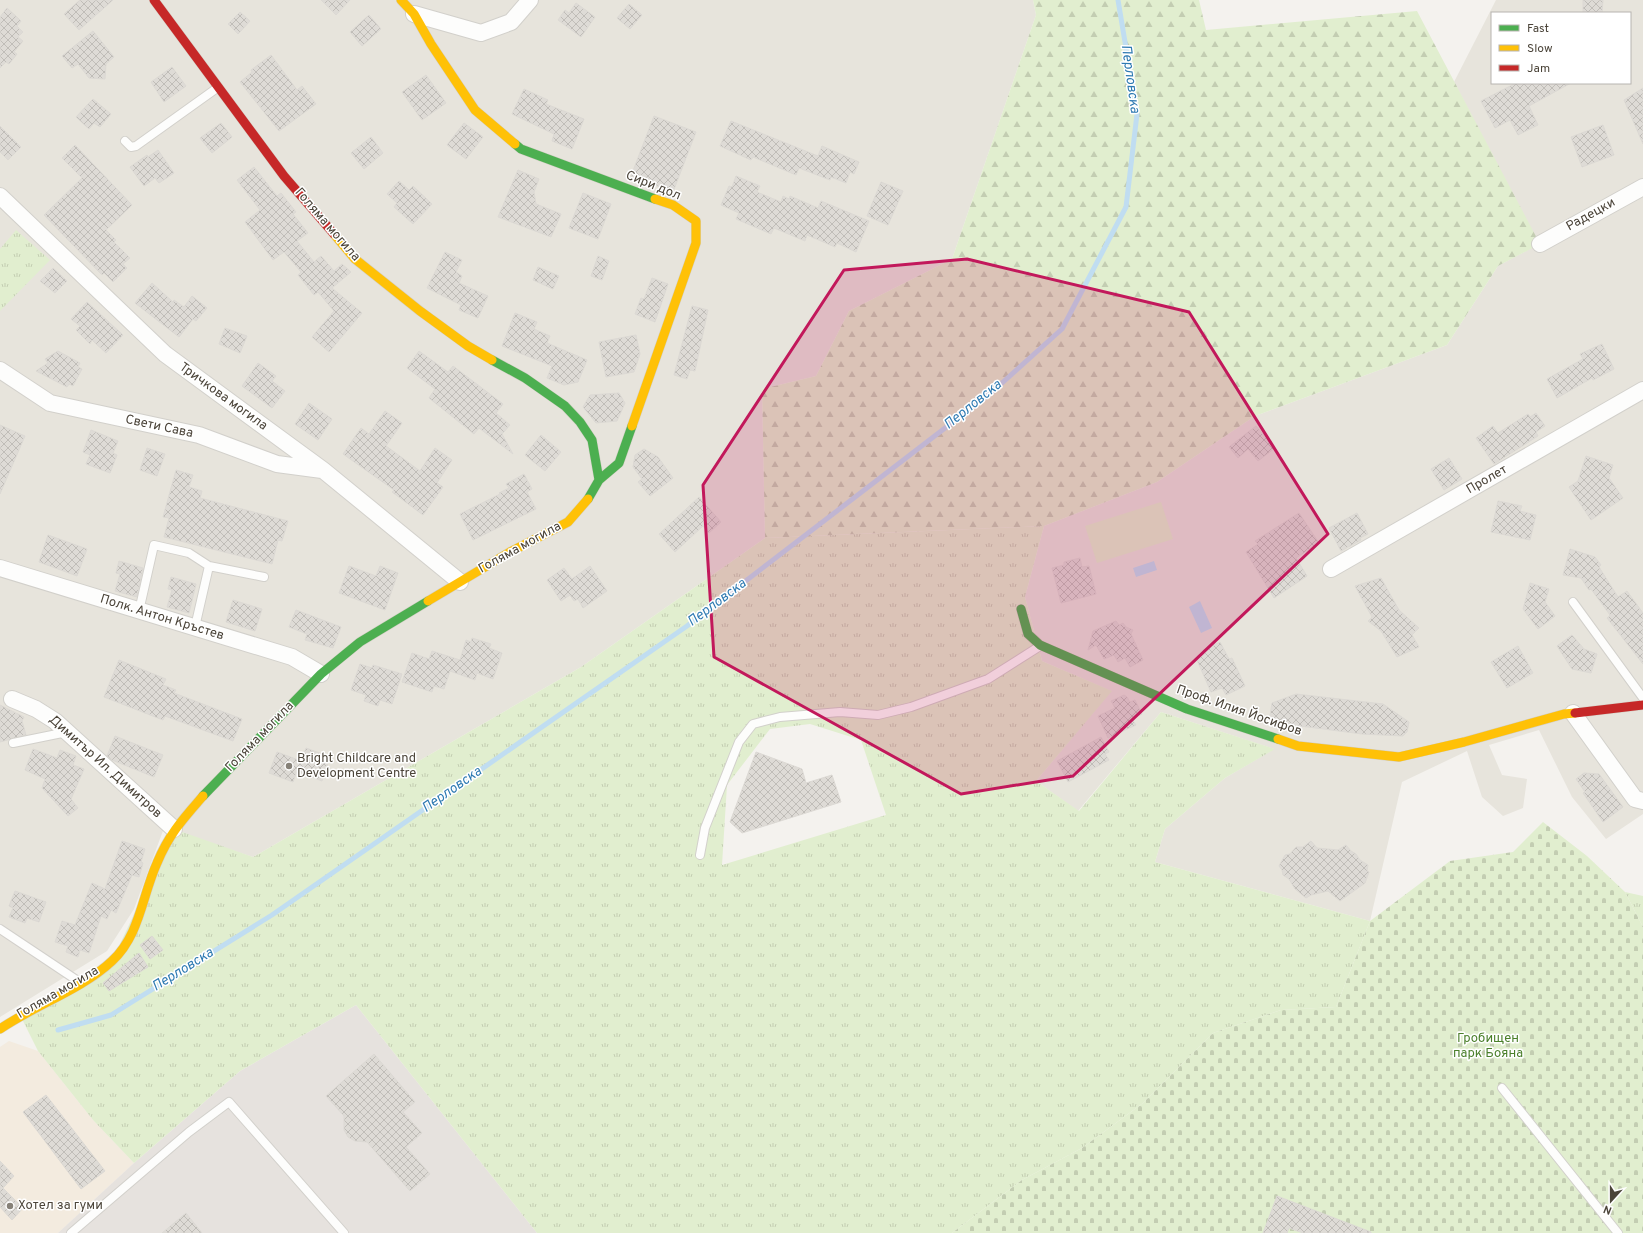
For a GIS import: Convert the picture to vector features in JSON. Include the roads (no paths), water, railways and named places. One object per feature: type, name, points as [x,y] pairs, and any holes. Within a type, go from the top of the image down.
[{"type":"street","name":"Голяма могила","points":[[0,1029],[20,1015],[81,983],[112,961],[131,936],[145,901],[156,864],[174,829],[207,792],[321,674],[360,642],[510,552],[568,522],[586,503],[599,480],[592,440],[580,422],[565,406],[525,378],[468,346],[420,311],[355,259],[284,176],[154,0]]},
{"type":"street","points":[[401,0],[414,14],[481,33],[511,22],[530,0]]},
{"type":"street","name":"Сири дол","points":[[414,14],[431,44],[475,110],[520,149],[673,205],[696,221],[696,243],[619,463],[599,480]]},
{"type":"street","name":"Радецки","points":[[1540,244],[1643,187]]},
{"type":"street","name":"Тричкова могила","points":[[0,196],[165,354],[323,470],[460,582]]},
{"type":"street","name":"Свети Сава","points":[[0,370],[50,402],[199,436],[277,464],[323,470]]},
{"type":"street","name":"Пролет","points":[[1331,569],[1643,390]]},
{"type":"street","name":"Полк. Антон Кръстев","points":[[0,568],[292,657],[321,674]]},
{"type":"street","name":"Проф. Илия Йосифов","points":[[1021,609],[1028,634],[1040,645],[1187,709],[1298,746],[1399,757],[1573,713],[1643,705]]},
{"type":"street","name":"Димитър Ил. Димитров","points":[[12,700],[36,708],[68,732],[174,829]]},
{"type":"street","points":[[1573,713],[1635,799],[1643,802]]},
{"type":"lane","points":[[124,141],[131,146],[136,146],[218,88]]},
{"type":"lane","points":[[139,611],[154,545],[189,554],[209,566],[264,577]]},
{"type":"lane","points":[[195,628],[209,566]]},
{"type":"lane","points":[[1574,602],[1643,698]]},
{"type":"lane","points":[[700,855],[705,828],[739,742],[754,724],[780,718],[840,712],[878,715],[911,707],[988,680],[1040,645]]},
{"type":"lane","points":[[13,743],[68,732]]},
{"type":"lane","points":[[0,929],[81,983]]},
{"type":"lane","points":[[1502,1088],[1618,1233]]},
{"type":"lane","points":[[71,1233],[189,1132],[229,1102],[344,1233]]},
{"type":"water","points":[[1154,561],[1157,570],[1136,577],[1133,568]]},
{"type":"water","points":[[1200,601],[1212,628],[1201,633],[1189,607]]},
{"type":"waterway","name":"Перловска","points":[[58,1030],[111,1015],[272,915],[687,626],[992,392],[1062,329],[1126,207],[1137,114],[1118,0]]},
{"type":"place","name":"Bright Childcare and Development Centre","points":[[289,766]]},
{"type":"place","name":"Хотел за гуми","points":[[10,1206]]},
{"type":"park label","name":"Гробищен парк Бояна","points":[[1488,1046]]}]
